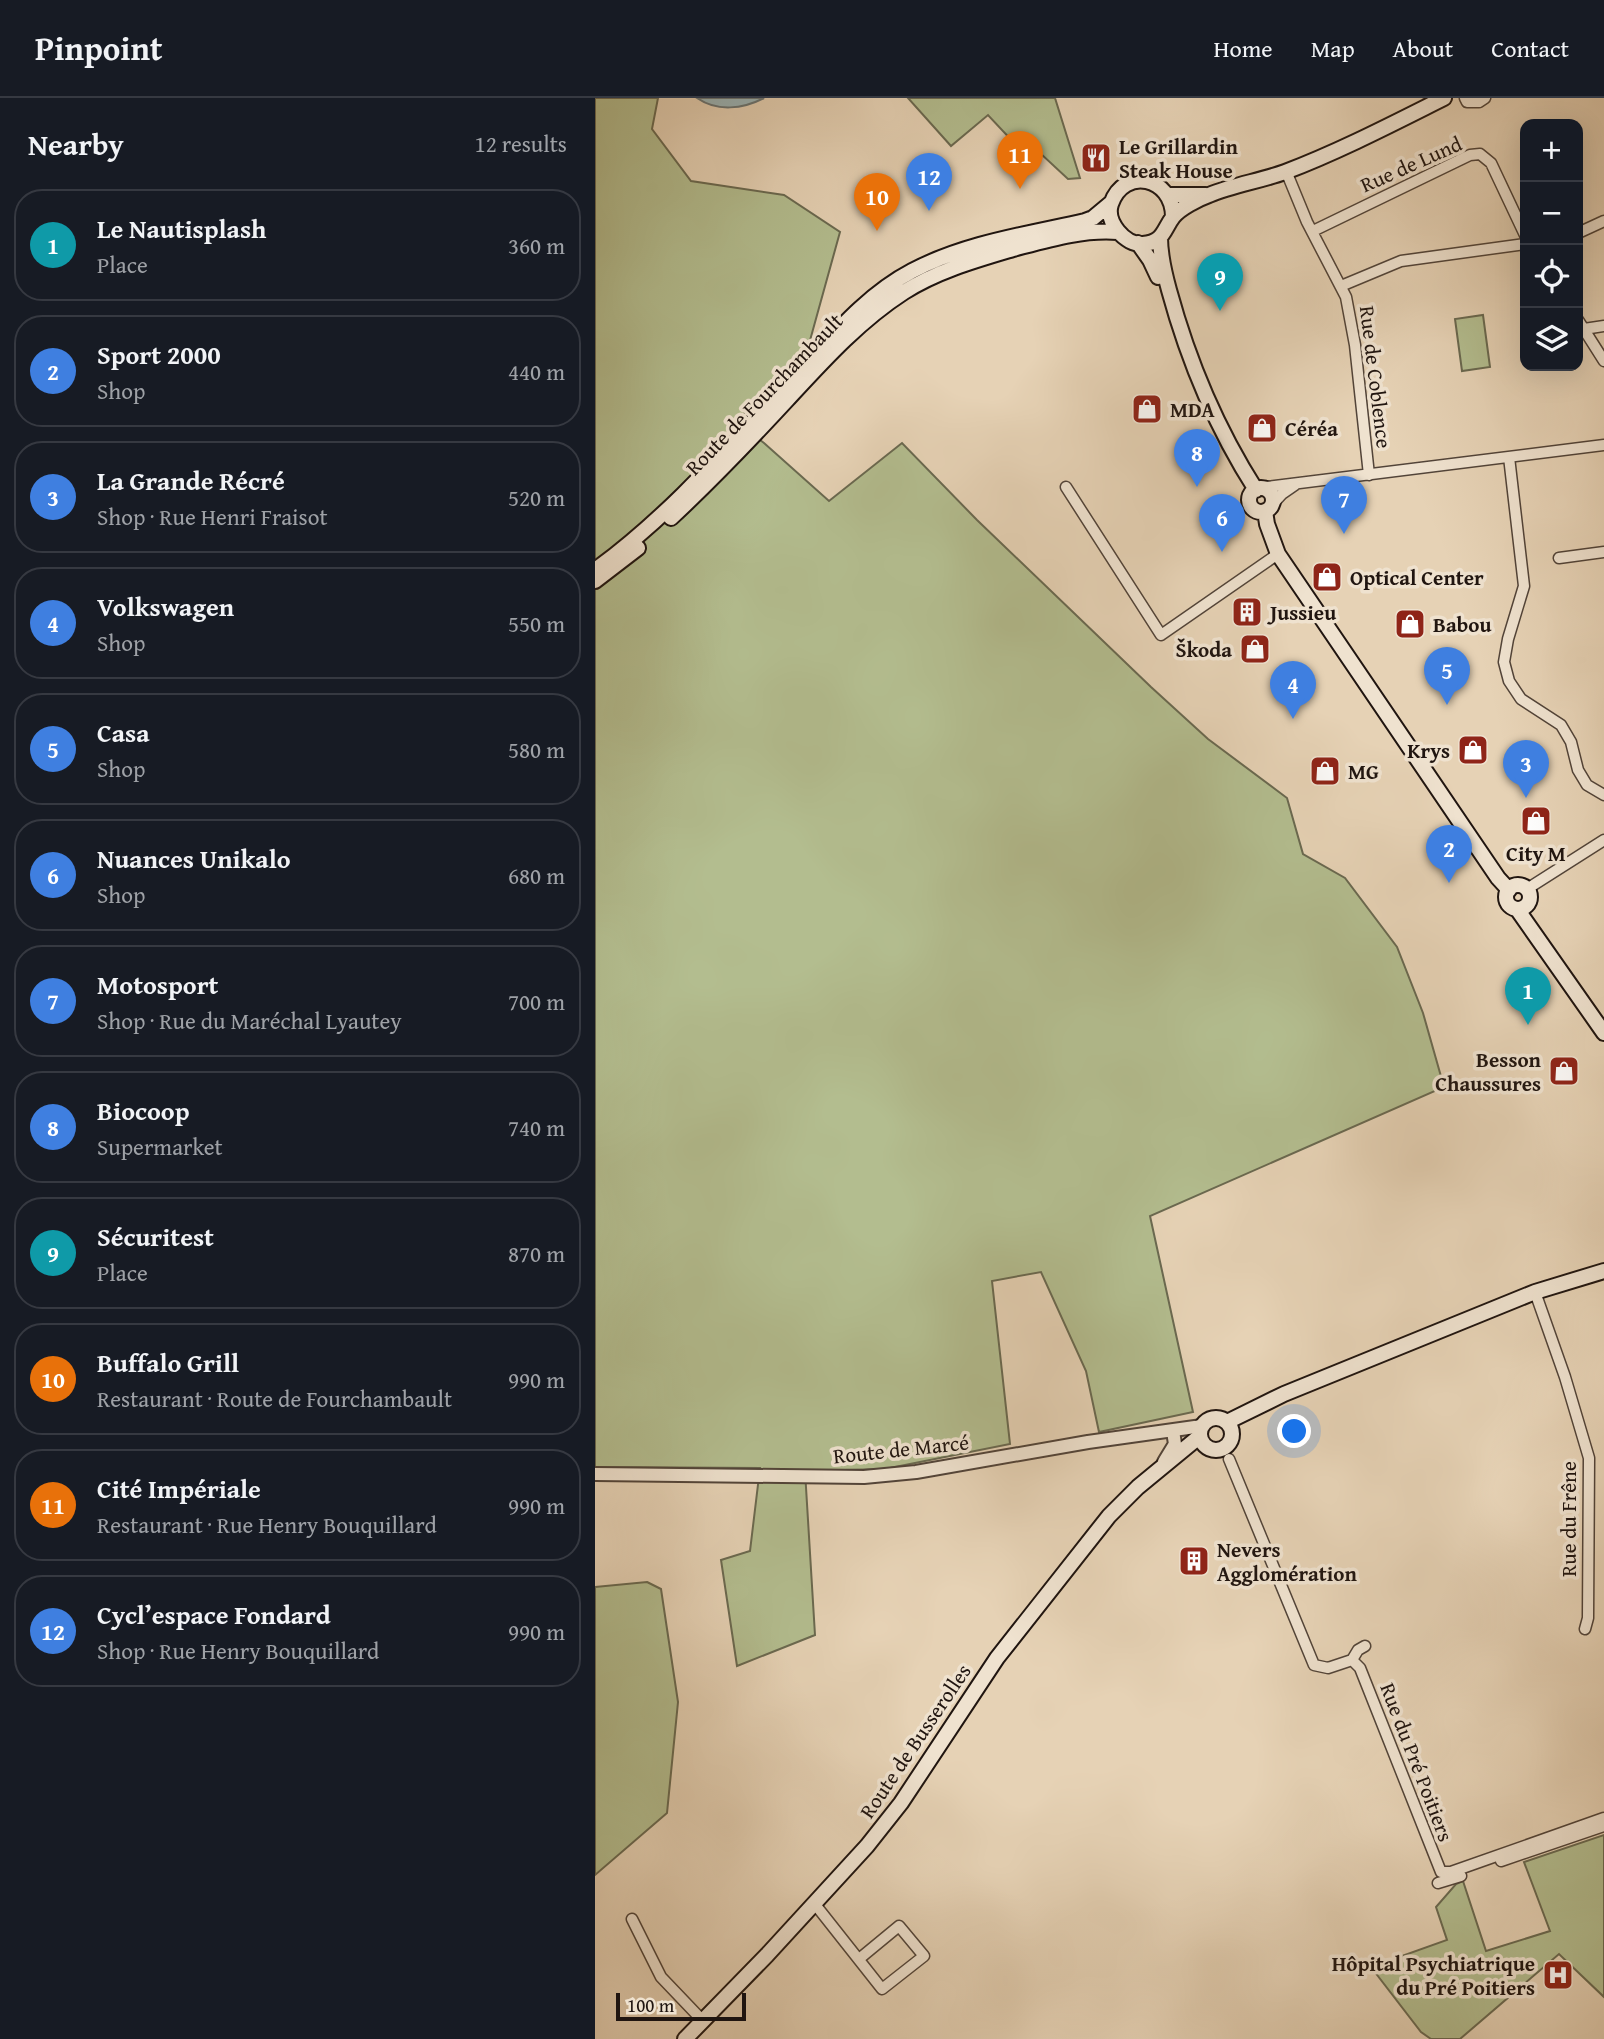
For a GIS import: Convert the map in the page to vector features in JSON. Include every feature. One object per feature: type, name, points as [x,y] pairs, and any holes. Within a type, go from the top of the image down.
[{"type":"main road","points":[[1173,217],[1208,195],[1286,171],[1371,135],[1444,98]]},
{"type":"main road","points":[[595,570],[666,511],[821,346],[878,294],[909,272],[940,258],[1085,221],[1111,203],[1123,187],[1135,181],[1152,182],[1168,195],[1173,207],[1173,217],[1160,237],[1151,242],[1137,243]]},
{"type":"main road","points":[[1168,195],[1208,195]]},
{"type":"main road","points":[[1111,203],[1111,218],[1118,232],[1137,243],[1150,260],[1235,458],[1257,489],[1250,499],[1252,506],[1258,511],[1268,508],[1267,524],[1278,554],[1498,878],[1509,890]]},
{"type":"main road","name":"Route de Fourchambault","points":[[595,581],[631,555],[706,486],[829,354],[876,312],[905,291],[941,272],[978,260],[1076,234],[1118,232]]},
{"type":"main road","points":[[1160,237],[1160,257],[1174,313]]},
{"type":"main road","points":[[1524,900],[1510,906],[1506,900],[1509,890],[1515,886],[1524,900],[1529,924],[1604,1033]]},
{"type":"main road","name":"Route de Busserolles","points":[[685,2039],[867,1846],[901,1803],[971,1695],[1051,1590],[1109,1516],[1159,1471],[1173,1460],[1216,1439],[1284,1394],[1535,1292],[1604,1271]]},
{"type":"street","points":[[1465,98],[1467,102],[1485,98]]},
{"type":"street","name":"Rue de Lund","points":[[1313,231],[1470,155],[1480,155],[1490,163],[1520,225]]},
{"type":"street","name":"Rue de Coblence","points":[[1286,171],[1299,204],[1346,297],[1355,345],[1369,475]]},
{"type":"street","points":[[1583,231],[1604,221]]},
{"type":"street","points":[[1341,286],[1401,261],[1520,245]]},
{"type":"street","points":[[1583,325],[1604,326]]},
{"type":"street","points":[[1583,328],[1604,361]]},
{"type":"street","points":[[1257,489],[1604,445]]},
{"type":"street","points":[[1509,457],[1524,586],[1504,662],[1509,681],[1521,699],[1561,725],[1571,742],[1578,770],[1587,785],[1604,795]]},
{"type":"street","points":[[1268,508],[1298,483]]},
{"type":"street","points":[[1066,487],[1161,635],[1278,554]]},
{"type":"street","points":[[1559,558],[1604,552]]},
{"type":"street","points":[[1524,900],[1604,840]]},
{"type":"street","name":"Rue du Frêne","points":[[1535,1292],[1565,1377],[1589,1458],[1588,1618],[1585,1629]]},
{"type":"street","points":[[1159,1471],[1174,1447],[1169,1431]]},
{"type":"street","name":"Route de Marcé","points":[[595,1474],[864,1477],[916,1472],[1169,1431],[1216,1439]]},
{"type":"street","points":[[1216,1439],[1314,1665],[1328,1668],[1353,1660],[1358,1650],[1365,1646]]},
{"type":"street","name":"Rue du Pré Poitiers","points":[[1353,1660],[1360,1668],[1439,1877],[1604,1818]]},
{"type":"street","points":[[1439,1877],[1604,1826]]},
{"type":"street","points":[[814,1903],[882,1989],[924,1956],[899,1926],[859,1959]]},
{"type":"street","points":[[632,1919],[661,1977],[703,2021]]},
{"type":"green space","points":[[595,98],[658,98],[652,129],[691,181],[784,195],[840,232],[809,344],[736,422],[764,443],[829,501],[902,443],[977,520],[1151,687],[1208,739],[1287,798],[1303,854],[1345,878],[1397,947],[1423,1013],[1444,1087],[1150,1216],[1193,1412],[1099,1432],[1086,1371],[1041,1272],[992,1281],[1010,1444],[885,1469],[805,1471],[815,1635],[737,1666],[721,1560],[750,1551],[760,1468],[595,1467]]},
{"type":"green space","points":[[908,98],[1055,98],[1080,178],[1068,179],[1025,139],[1017,146],[988,115],[951,146]]},
{"type":"green space","points":[[1483,315],[1490,367],[1462,371],[1455,319]]},
{"type":"green space","points":[[647,1582],[661,1589],[678,1702],[667,1813],[595,1875],[595,1587]]},
{"type":"green space","points":[[1604,1835],[1604,1997],[1559,1954],[1460,2039],[1431,2039],[1421,2032],[1371,1967],[1447,1940],[1436,1907],[1456,1884],[1463,1881],[1486,1951],[1550,1931],[1524,1862]]},
{"type":"water","points":[[697,98],[764,98],[739,107],[721,107]]},
{"type":"place","name":"Le Grillardin Steak House","points":[[1096,158]]},
{"type":"place","name":"Cité Impériale","points":[[1020,189]]},
{"type":"place","name":"Cycl’espace Fondard","points":[[929,211]]},
{"type":"place","name":"Buffalo Grill","points":[[877,231]]},
{"type":"place","name":"Sécuritest","points":[[1220,311]]},
{"type":"place","name":"MDA","points":[[1147,409]]},
{"type":"place","name":"Céréa","points":[[1262,428]]},
{"type":"place","name":"Biocoop","points":[[1197,487]]},
{"type":"place","name":"Motosport","points":[[1344,534]]},
{"type":"place","name":"Nuances Unikalo","points":[[1222,552]]},
{"type":"place","name":"Optical Center","points":[[1327,577]]},
{"type":"place","name":"Jussieu","points":[[1247,612]]},
{"type":"place","name":"Babou","points":[[1410,624]]},
{"type":"place","name":"Škoda","points":[[1255,649]]},
{"type":"place","name":"Casa","points":[[1447,705]]},
{"type":"place","name":"Volkswagen","points":[[1293,719]]},
{"type":"place","name":"Krys","points":[[1473,750]]},
{"type":"place","name":"MG","points":[[1325,771]]},
{"type":"place","name":"La Grande Récré","points":[[1526,798]]},
{"type":"place","name":"City M","points":[[1536,821]]},
{"type":"place","name":"Sport 2000","points":[[1449,883]]},
{"type":"place","name":"Le Nautisplash","points":[[1528,1025]]},
{"type":"place","name":"Besson Chaussures","points":[[1564,1071]]},
{"type":"place","name":"Nevers Agglomération","points":[[1194,1561]]},
{"type":"place","name":"Hôpital Psychiatrique du Pré Poitiers","points":[[1558,1975]]}]
